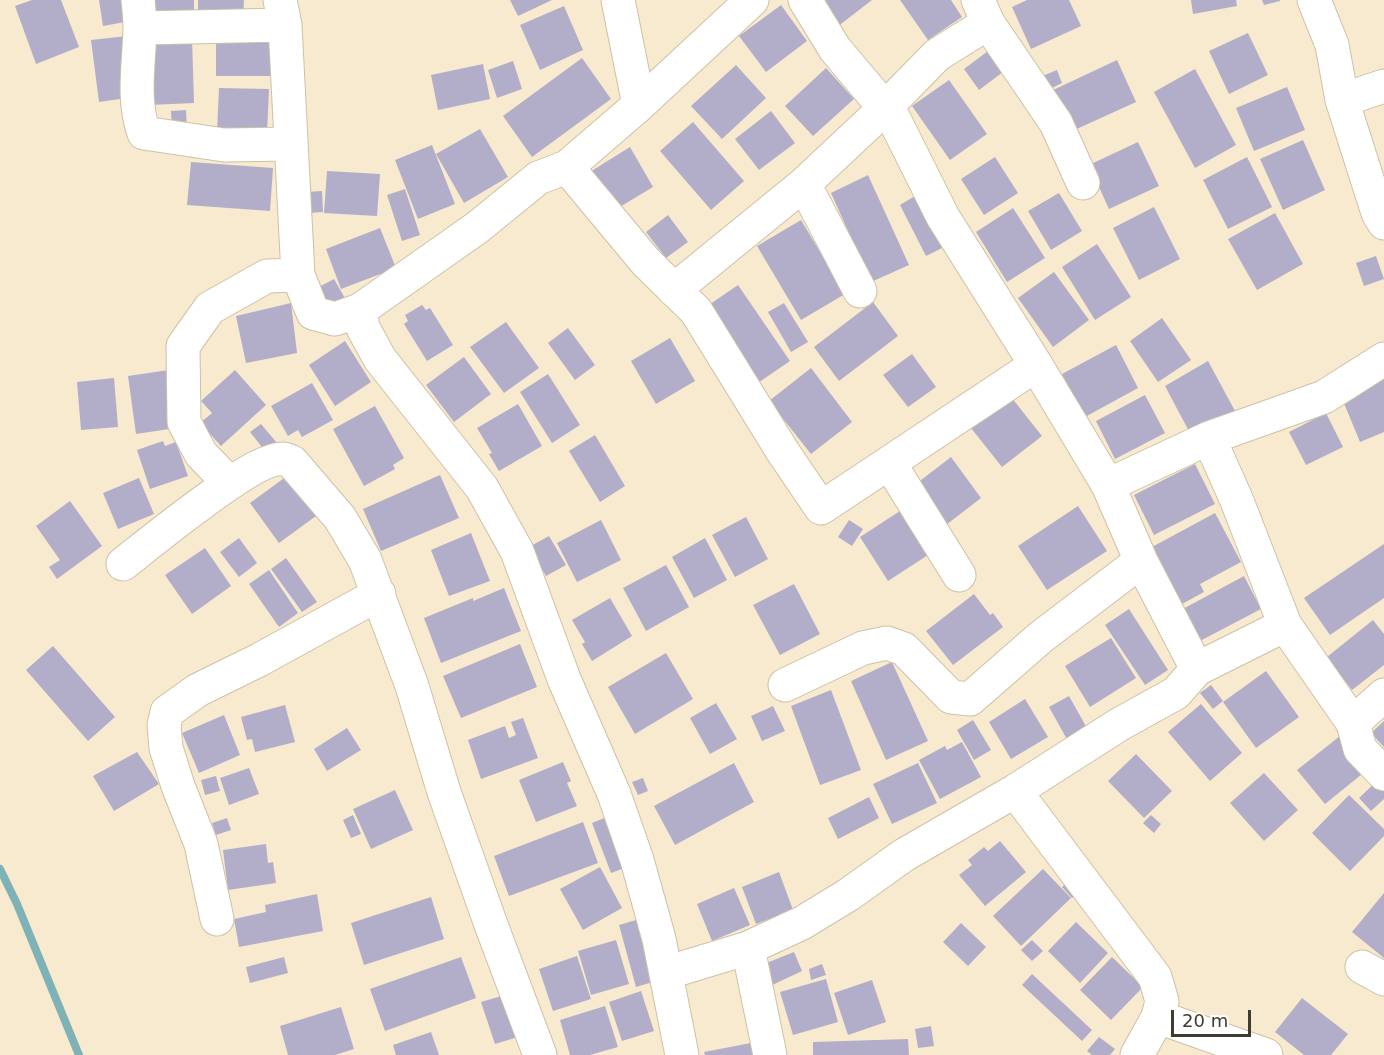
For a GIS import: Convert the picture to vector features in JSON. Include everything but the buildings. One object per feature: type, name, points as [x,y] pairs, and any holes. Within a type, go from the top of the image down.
[{"type":"street","points":[[618,0],[639,105]]},
{"type":"street","points":[[290,144],[224,145],[144,134],[138,116],[139,14],[230,25],[283,13],[298,275],[313,314],[335,319],[360,310],[478,227],[538,178],[567,167],[639,105],[752,0]]},
{"type":"street","points":[[806,0],[835,49],[894,118],[943,217],[1108,485],[1141,561],[1197,669]]},
{"type":"street","points":[[1314,0],[1332,45],[1342,100],[1378,213],[1384,223]]},
{"type":"street","points":[[674,290],[804,184],[983,12],[1056,123],[1083,183]]},
{"type":"street","points":[[1342,100],[1384,86]]},
{"type":"street","points":[[567,167],[646,262],[696,311],[783,452],[821,508],[1036,365]]},
{"type":"street","points":[[804,184],[860,291]]},
{"type":"street","points":[[229,483],[201,454],[184,422],[183,346],[210,308],[267,276],[298,275]]},
{"type":"street","points":[[360,310],[363,328],[380,359],[482,488],[517,552],[564,679],[614,794],[637,860],[659,939],[681,1055]]},
{"type":"street","points":[[1108,485],[1209,438],[1324,397],[1384,359]]},
{"type":"street","points":[[1209,438],[1237,501],[1285,625],[1353,723],[1360,749],[1384,774]]},
{"type":"street","points":[[123,564],[229,483],[267,463],[283,459],[292,462],[340,518],[365,560],[379,594],[412,686],[444,792],[540,1055]]},
{"type":"street","points":[[890,464],[959,575]]},
{"type":"street","points":[[784,685],[863,648],[887,643],[904,649],[951,697],[970,699],[1041,638],[1141,561]]},
{"type":"street","points":[[217,919],[201,844],[166,748],[164,725],[167,712],[198,690],[259,660],[379,594]]},
{"type":"street","points":[[666,973],[748,948],[802,923],[848,896],[904,855],[1015,790],[1120,724],[1176,693],[1197,669],[1285,625]]},
{"type":"street","points":[[1353,723],[1384,695]]},
{"type":"street","points":[[1015,790],[1155,976],[1162,1001],[1158,1017],[1137,1055]]},
{"type":"street","points":[[748,948],[770,1055]]},
{"type":"street","points":[[1158,1017],[1266,1055]]},
{"type":"waterway","points":[[0,869],[17,904],[79,1055]]}]
